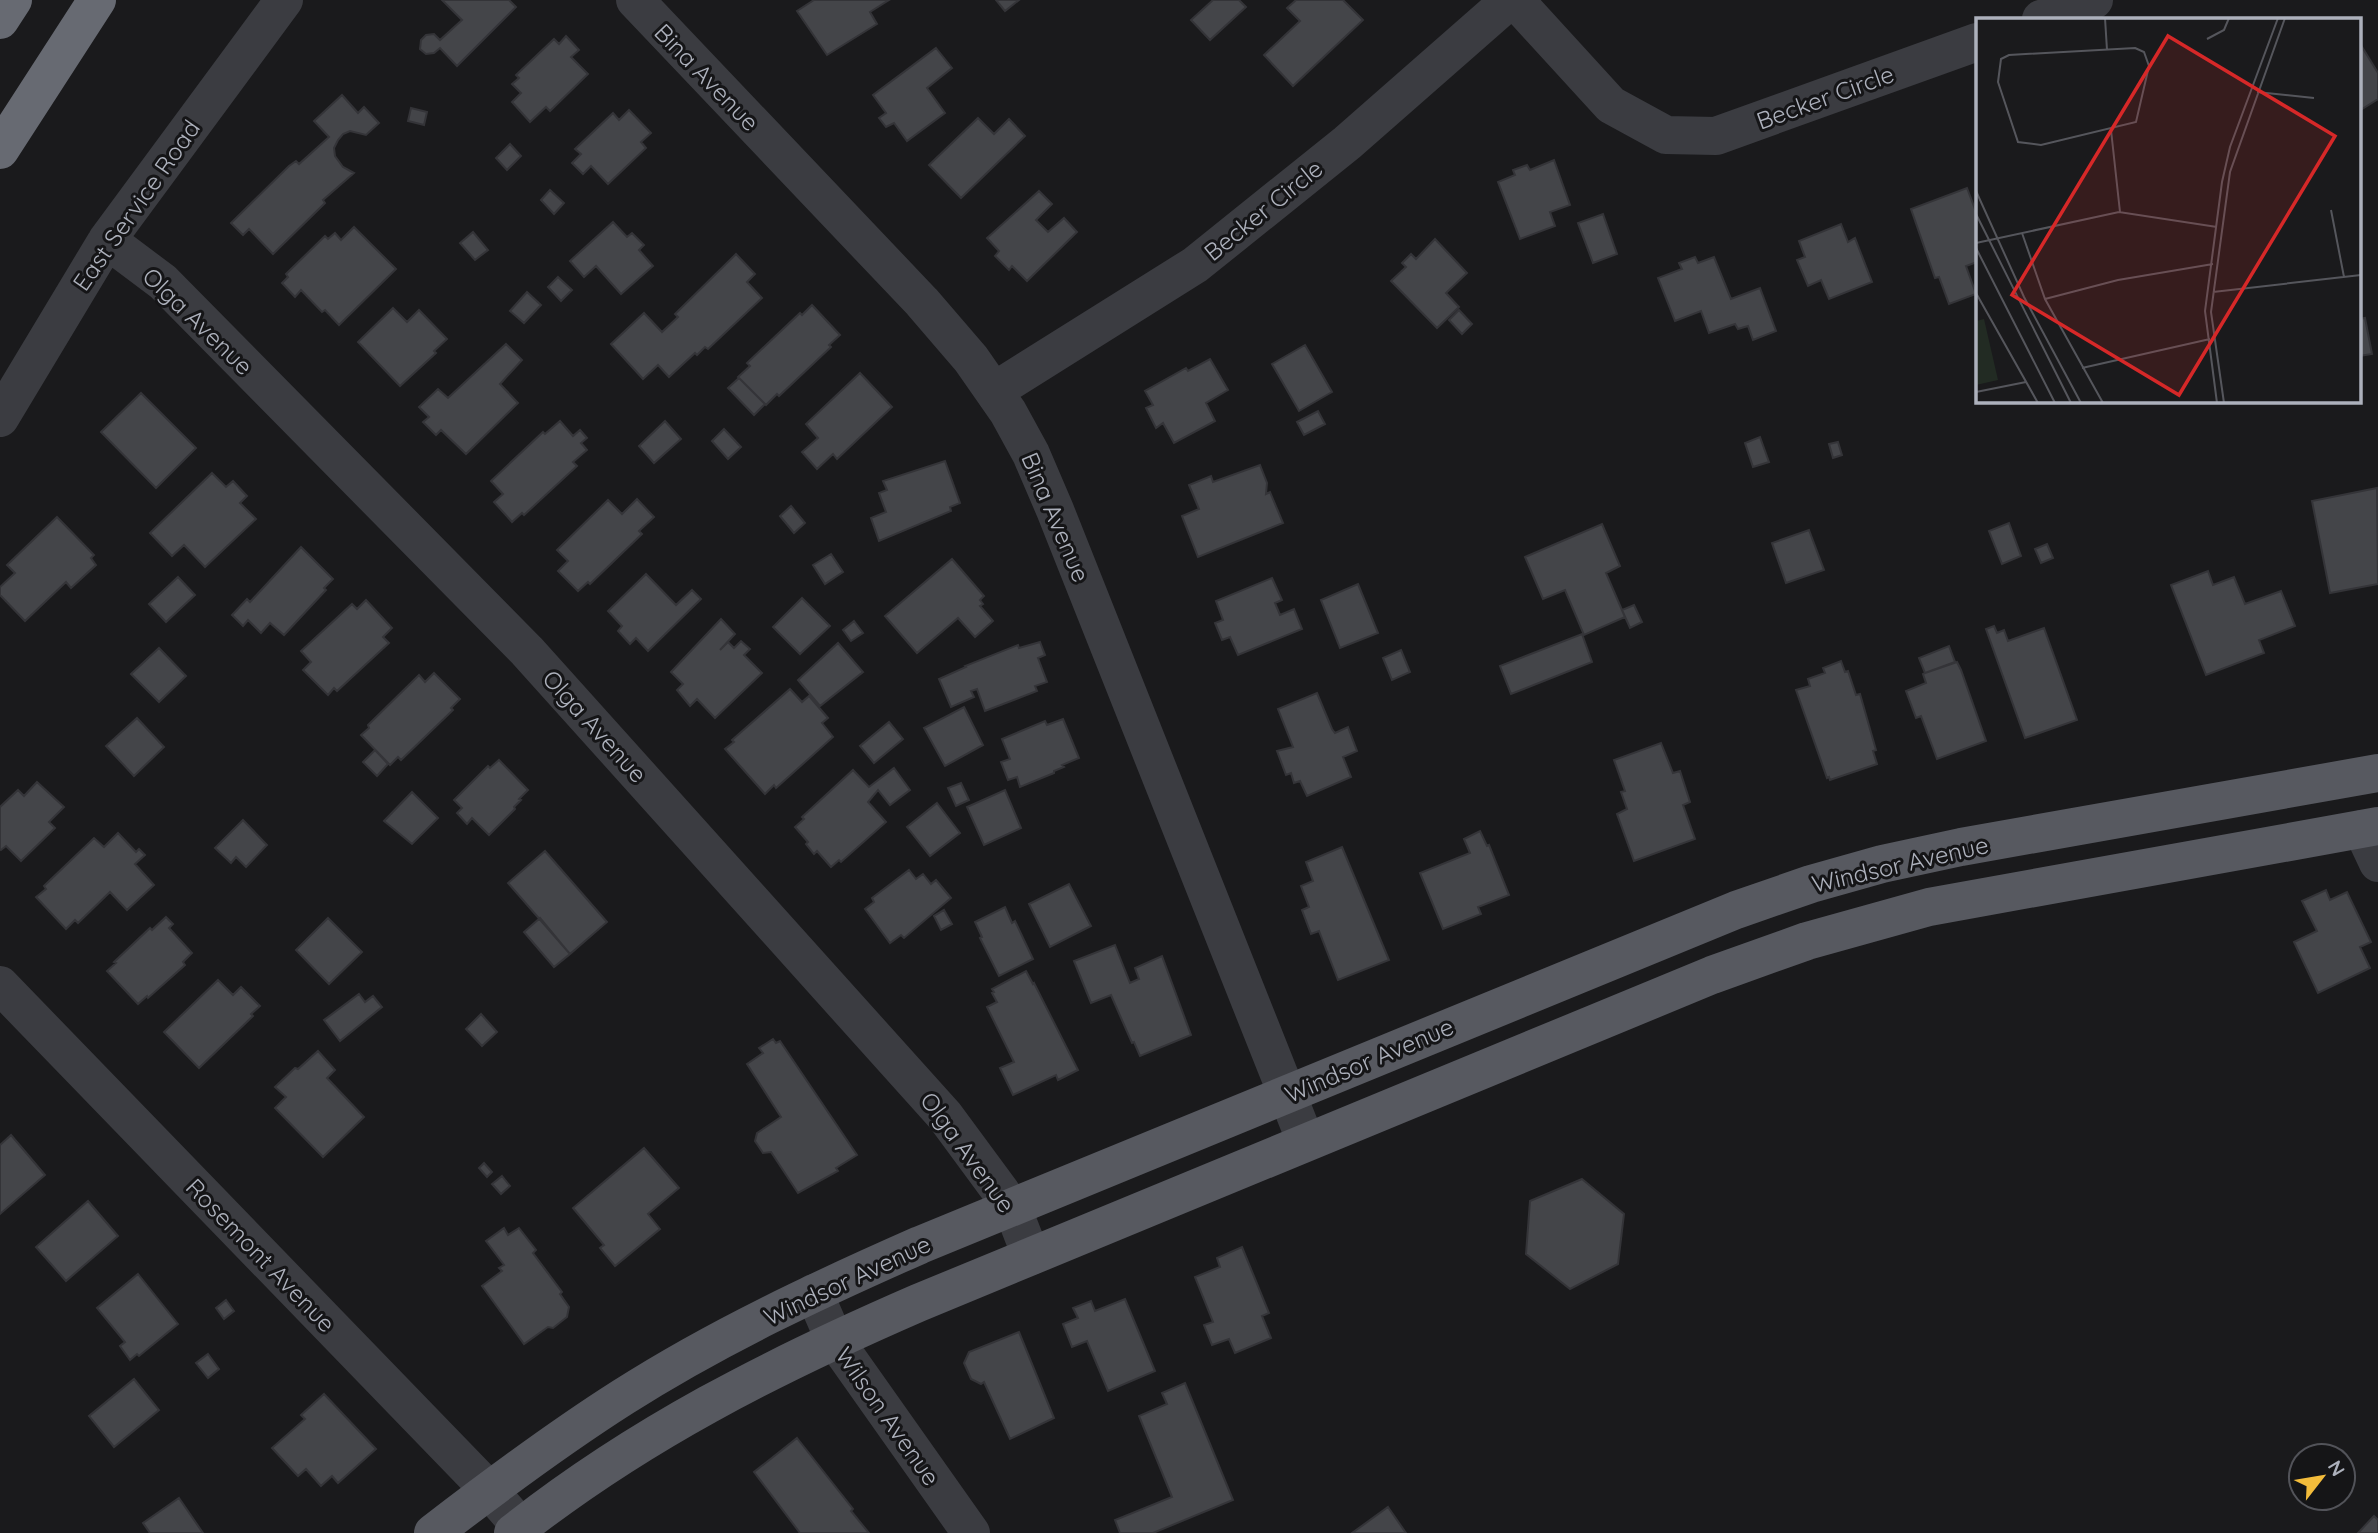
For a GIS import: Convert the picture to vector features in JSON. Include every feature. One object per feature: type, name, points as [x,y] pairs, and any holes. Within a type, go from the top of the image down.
[{"type":"highway","points":[[0,20],[13,0]]},
{"type":"highway","points":[[0,150],[97,0]]},
{"type":"main road","name":"Windsor Avenue","points":[[433,1533],[556,1442],[644,1384],[741,1329],[814,1293],[1012,1207],[1736,910],[1811,884],[1882,864],[1961,847],[2378,773]]},
{"type":"main road","points":[[2130,817],[2147,867]]},
{"type":"main road","name":"Windsor Avenue","points":[[517,1530],[585,1479],[695,1410],[834,1339],[1700,980],[1807,941],[1929,907],[2370,828]]},
{"type":"street","name":"East Service Road","points":[[0,418],[107,240],[284,0]]},
{"type":"street","name":"Bina Avenue","points":[[635,0],[922,302],[971,359],[994,391],[1031,454],[1055,510],[1306,1142]]},
{"type":"street","name":"Becker Circle","points":[[994,391],[1195,265],[1347,143],[1512,0],[1611,105],[1666,135],[1716,136],[1976,42]]},
{"type":"street","points":[[2043,18],[2094,0]]},
{"type":"street","name":"Olga Avenue","points":[[107,240],[163,282],[527,651],[946,1116],[1012,1207],[1031,1256]]},
{"type":"street","points":[[2370,828],[2378,863]]},
{"type":"street","name":"Rosemont Avenue","points":[[0,985],[489,1490],[517,1530]]},
{"type":"street","name":"Wilson Avenue","points":[[814,1293],[834,1339],[971,1533]]},
{"type":"building","points":[[442,0],[509,0],[516,7],[457,66],[440,48],[434,53],[426,54],[420,49],[421,40],[426,35],[434,34],[440,40],[462,20]]},
{"type":"building","points":[[814,0],[889,0],[870,12],[877,24],[827,55],[797,11]]},
{"type":"building","points":[[996,0],[1019,0],[1005,11]]},
{"type":"building","points":[[1213,0],[1239,0],[1246,7],[1210,40],[1191,20]]},
{"type":"building","points":[[1296,0],[1343,0],[1363,20],[1293,86],[1264,55],[1300,21],[1287,8]]},
{"type":"building","points":[[566,36],[579,50],[571,57],[588,74],[550,111],[546,107],[530,122],[512,102],[521,93],[512,84],[519,78],[516,75],[554,39],[559,44]]},
{"type":"building","points":[[2360,44],[2378,73],[2378,99],[2360,110]]},
{"type":"building","points":[[936,48],[952,68],[927,88],[945,113],[907,141],[894,123],[886,127],[879,118],[886,113],[873,95]]},
{"type":"building","points":[[342,95],[358,113],[364,107],[379,123],[366,135],[350,131],[338,140],[334,148],[335,156],[343,167],[354,173],[323,200],[325,203],[273,254],[249,229],[243,235],[231,223],[289,166],[296,161],[299,164],[329,137],[314,121]]},
{"type":"building","points":[[411,108],[427,112],[424,125],[408,121]]},
{"type":"building","points":[[629,110],[651,133],[641,142],[646,148],[608,184],[591,166],[583,174],[572,163],[581,154],[575,149],[613,113],[619,120]]},
{"type":"building","points":[[978,118],[994,134],[1009,119],[1025,136],[961,198],[929,165]]},
{"type":"building","points":[[510,144],[521,156],[507,170],[496,158]]},
{"type":"building","points":[[1554,160],[1570,205],[1550,212],[1555,226],[1520,239],[1498,182],[1515,175],[1513,170],[1527,165],[1530,170]]},
{"type":"building","points":[[1967,188],[1976,208],[1976,262],[1966,266],[1976,294],[1949,304],[1939,277],[1935,278],[1911,209]]},
{"type":"building","points":[[550,190],[564,203],[554,214],[541,200]]},
{"type":"building","points":[[1039,191],[1052,204],[1036,220],[1048,232],[1064,218],[1077,232],[1027,281],[1012,266],[1009,270],[995,256],[999,251],[987,238]]},
{"type":"building","points":[[1603,214],[1617,254],[1593,263],[1578,223]]},
{"type":"building","points":[[613,222],[627,237],[632,233],[644,245],[639,250],[653,266],[621,294],[596,266],[584,277],[570,261]]},
{"type":"building","points":[[1841,224],[1848,242],[1855,238],[1872,282],[1829,299],[1821,280],[1808,286],[1797,260],[1805,257],[1799,241]]},
{"type":"building","points":[[354,227],[396,269],[339,325],[301,290],[295,297],[282,283],[288,277],[286,274],[325,236],[328,239],[335,233],[341,240]]},
{"type":"building","points":[[473,232],[488,250],[475,260],[460,243]]},
{"type":"building","points":[[1435,239],[1467,273],[1446,293],[1459,307],[1437,328],[1391,281],[1406,267],[1402,263],[1411,254],[1416,259]]},
{"type":"building","points":[[736,254],[755,274],[747,282],[762,298],[708,349],[705,347],[697,355],[695,353],[669,377],[658,365],[643,379],[611,344],[644,313],[662,332],[678,317],[675,314]]},
{"type":"building","points":[[1695,257],[1698,263],[1714,257],[1731,299],[1760,288],[1776,331],[1753,340],[1748,326],[1738,329],[1735,324],[1709,333],[1701,311],[1675,321],[1658,278],[1682,269],[1679,263]]},
{"type":"building","points":[[558,277],[572,290],[561,301],[548,287]]},
{"type":"building","points":[[527,292],[541,305],[524,323],[510,311]]},
{"type":"building","points":[[812,305],[840,335],[829,345],[831,347],[766,405],[738,377],[750,366],[747,363]]},
{"type":"building","points":[[393,308],[407,322],[419,310],[447,339],[434,351],[436,353],[400,386],[358,342]]},
{"type":"building","points":[[1459,310],[1472,324],[1462,334],[1449,320]]},
{"type":"building","points":[[2365,318],[2372,354],[2360,356],[2360,319]]},
{"type":"building","points":[[506,344],[522,360],[500,384],[518,403],[466,454],[441,430],[436,435],[423,422],[429,417],[419,407],[438,389],[448,398]]},
{"type":"building","points":[[1305,345],[1332,392],[1299,411],[1272,364]]},
{"type":"building","points":[[1210,359],[1228,390],[1206,403],[1215,421],[1174,443],[1163,423],[1156,428],[1146,408],[1153,405],[1145,391],[1186,368],[1188,371]]},
{"type":"building","points":[[860,373],[892,407],[837,459],[833,454],[817,469],[802,452],[818,438],[806,424]]},
{"type":"building","points":[[739,378],[765,404],[754,415],[728,388]]},
{"type":"building","points":[[141,393],[196,448],[156,488],[101,432]]},
{"type":"building","points":[[1318,411],[1325,424],[1304,435],[1297,422]]},
{"type":"building","points":[[560,421],[573,436],[580,430],[587,438],[581,443],[587,450],[573,462],[577,466],[524,515],[522,513],[512,522],[494,502],[503,494],[491,481],[543,432],[545,434]]},
{"type":"building","points":[[665,421],[681,439],[654,463],[639,446]]},
{"type":"building","points":[[724,429],[741,447],[728,459],[712,441]]},
{"type":"building","points":[[1760,437],[1769,462],[1753,467],[1745,443]]},
{"type":"building","points":[[1838,442],[1842,455],[1833,458],[1829,444]]},
{"type":"building","points":[[945,461],[960,503],[950,507],[951,511],[879,541],[871,518],[886,512],[879,493],[887,490],[883,481]]},
{"type":"building","points":[[1260,465],[1267,483],[1266,494],[1270,492],[1283,523],[1198,557],[1182,516],[1199,509],[1189,485],[1211,476],[1213,482]]},
{"type":"building","points":[[212,473],[226,487],[233,481],[247,496],[240,503],[256,519],[205,567],[184,545],[172,556],[150,533]]},
{"type":"building","points":[[2377,488],[2378,584],[2330,593],[2312,501]]},
{"type":"building","points":[[637,499],[654,517],[639,531],[642,534],[590,584],[588,582],[578,591],[558,571],[568,561],[557,550],[608,500],[622,514]]},
{"type":"building","points":[[791,506],[805,523],[794,533],[780,516]]},
{"type":"building","points":[[57,517],[94,555],[91,558],[96,565],[71,588],[66,582],[25,621],[0,595],[0,587],[15,573],[7,565]]},
{"type":"building","points":[[2009,523],[2021,556],[2002,564],[1989,531]]},
{"type":"building","points":[[1602,524],[1620,566],[1606,573],[1625,617],[1584,635],[1565,590],[1543,599],[1525,557]]},
{"type":"building","points":[[1809,530],[1824,570],[1786,583],[1772,543]]},
{"type":"building","points":[[2047,544],[2053,558],[2041,563],[2035,549]]},
{"type":"building","points":[[301,547],[333,579],[324,588],[326,590],[284,635],[270,623],[261,633],[248,620],[243,626],[232,615],[247,599],[250,602]]},
{"type":"building","points":[[831,554],[843,572],[825,584],[813,565]]},
{"type":"building","points":[[952,559],[984,596],[980,600],[983,604],[980,606],[993,621],[975,637],[958,618],[917,653],[885,616]]},
{"type":"building","points":[[2208,571],[2213,585],[2234,577],[2245,604],[2281,591],[2295,626],[2259,640],[2264,653],[2206,675],[2171,585]]},
{"type":"building","points":[[646,574],[676,605],[692,590],[701,599],[648,651],[636,638],[630,644],[618,631],[622,626],[608,611]]},
{"type":"building","points":[[178,577],[195,595],[166,622],[149,604]]},
{"type":"building","points":[[1272,578],[1282,600],[1275,603],[1280,615],[1294,609],[1302,629],[1238,655],[1230,637],[1222,640],[1215,623],[1223,620],[1216,601]]},
{"type":"building","points":[[1358,584],[1378,633],[1340,648],[1321,600]]},
{"type":"building","points":[[802,598],[830,626],[800,654],[773,627]]},
{"type":"building","points":[[366,600],[392,628],[383,637],[389,643],[337,691],[334,688],[328,695],[303,670],[311,662],[301,651],[352,604],[357,609]]},
{"type":"building","points":[[1634,605],[1642,622],[1630,628],[1622,610]]},
{"type":"building","points":[[721,619],[735,634],[720,650],[728,642],[734,648],[741,641],[750,649],[744,655],[762,673],[715,718],[697,699],[690,706],[677,690],[683,684],[671,672]]},
{"type":"building","points":[[854,621],[863,633],[851,641],[843,630]]},
{"type":"building","points":[[1994,626],[1997,633],[2004,630],[2008,641],[2044,628],[2077,720],[2025,738],[1986,629]]},
{"type":"building","points":[[1582,634],[1592,662],[1511,694],[1500,666]]},
{"type":"building","points":[[1040,642],[1045,655],[1038,658],[1047,682],[1035,686],[1037,691],[985,711],[977,689],[971,691],[974,697],[951,707],[939,679],[1018,645],[1019,648]]},
{"type":"building","points":[[838,643],[863,672],[820,706],[798,680]]},
{"type":"building","points":[[1949,646],[1955,662],[1925,673],[1919,658]]},
{"type":"building","points":[[159,648],[186,676],[159,702],[131,674]]},
{"type":"building","points":[[1401,650],[1410,672],[1392,680],[1383,658]]},
{"type":"building","points":[[1841,661],[1845,672],[1848,671],[1856,695],[1860,694],[1876,750],[1873,751],[1877,764],[1830,780],[1796,690],[1810,686],[1808,679],[1825,673],[1823,668]]},
{"type":"building","points":[[1957,662],[1986,741],[1937,759],[1921,716],[1916,718],[1906,691],[1926,683],[1923,674]]},
{"type":"building","points":[[434,673],[460,699],[451,708],[453,710],[401,760],[398,757],[390,765],[361,735],[419,675],[425,682]]},
{"type":"building","points":[[790,689],[802,702],[809,696],[828,718],[822,723],[833,737],[776,788],[774,785],[765,794],[725,749]]},
{"type":"building","points":[[1317,693],[1332,729],[1335,733],[1348,727],[1357,751],[1343,757],[1351,777],[1307,796],[1300,781],[1294,783],[1291,773],[1286,775],[1277,751],[1293,747],[1278,709]]},
{"type":"building","points":[[964,707],[983,745],[945,766],[924,728]]},
{"type":"building","points":[[137,718],[164,747],[134,776],[106,746]]},
{"type":"building","points":[[1063,719],[1079,758],[1062,765],[1064,767],[1054,773],[1020,787],[1017,777],[1008,780],[1001,762],[1010,759],[1002,739],[1045,721],[1047,725]]},
{"type":"building","points":[[889,722],[903,739],[874,763],[860,746]]},
{"type":"building","points":[[1661,743],[1673,773],[1680,771],[1690,802],[1683,805],[1695,839],[1634,861],[1617,814],[1627,809],[1621,792],[1625,791],[1614,760]]},
{"type":"building","points":[[375,750],[388,764],[377,776],[363,762]]},
{"type":"building","points":[[499,760],[528,790],[519,799],[521,800],[515,809],[489,835],[472,818],[467,824],[457,813],[462,808],[454,800],[488,766],[490,768]]},
{"type":"building","points":[[894,768],[910,790],[890,805],[878,790],[868,802],[886,822],[841,862],[839,860],[831,867],[817,851],[814,854],[795,827],[804,819],[802,817],[853,770],[869,787]]},
{"type":"building","points":[[37,782],[64,807],[49,822],[55,828],[21,861],[6,846],[0,849],[0,807],[18,790],[24,796]]},
{"type":"building","points":[[961,783],[969,800],[956,806],[948,788]]},
{"type":"building","points":[[1005,790],[1021,828],[984,845],[967,807]]},
{"type":"building","points":[[412,792],[438,818],[412,844],[384,821]]},
{"type":"building","points":[[937,803],[960,833],[930,856],[907,827]]},
{"type":"building","points":[[243,820],[267,845],[246,867],[236,857],[231,863],[215,848]]},
{"type":"building","points":[[1480,831],[1487,846],[1489,845],[1509,895],[1478,907],[1481,914],[1443,929],[1420,873],[1470,853],[1464,839]]},
{"type":"building","points":[[118,833],[136,852],[139,849],[145,855],[135,864],[154,885],[127,910],[110,892],[78,923],[75,920],[66,929],[36,897],[94,838],[104,847]]},
{"type":"building","points":[[1342,847],[1389,960],[1338,980],[1319,931],[1311,934],[1302,910],[1309,907],[1301,886],[1313,881],[1306,862]]},
{"type":"building","points":[[545,851],[607,922],[570,954],[508,883]]},
{"type":"building","points":[[909,870],[916,879],[923,874],[931,884],[936,880],[951,898],[904,938],[901,935],[890,943],[865,909],[874,902],[872,898]]},
{"type":"building","points":[[1069,884],[1091,926],[1050,947],[1029,904]]},
{"type":"building","points":[[2326,890],[2330,900],[2347,892],[2371,942],[2360,947],[2370,968],[2318,993],[2294,942],[2317,931],[2302,901]]},
{"type":"building","points":[[1005,907],[1012,923],[1015,921],[1033,959],[999,976],[975,922]]},
{"type":"building","points":[[944,910],[952,924],[941,930],[934,916]]},
{"type":"building","points":[[166,917],[173,924],[169,928],[192,953],[183,962],[185,965],[138,1004],[107,971],[150,928],[152,930]]},
{"type":"building","points":[[328,918],[362,952],[329,984],[296,950]]},
{"type":"building","points":[[540,918],[570,954],[554,967],[524,932]]},
{"type":"building","points":[[1115,945],[1130,983],[1139,979],[1135,968],[1162,956],[1191,1035],[1140,1056],[1111,995],[1091,1003],[1074,961]]},
{"type":"building","points":[[1026,971],[1078,1070],[1058,1080],[1056,1075],[1013,1095],[1000,1068],[1014,1062],[987,1007],[997,1002],[992,989]]},
{"type":"building","points":[[218,980],[233,995],[241,987],[260,1006],[199,1068],[164,1032]]},
{"type":"building","points":[[359,994],[365,1002],[373,996],[382,1007],[340,1041],[324,1020]]},
{"type":"building","points":[[481,1014],[497,1032],[482,1046],[466,1029]]},
{"type":"building","points":[[773,1039],[776,1043],[780,1041],[857,1155],[836,1168],[838,1171],[798,1193],[771,1152],[763,1153],[755,1141],[757,1133],[781,1117],[747,1064],[763,1053],[759,1048]]},
{"type":"building","points":[[318,1051],[335,1070],[327,1078],[364,1117],[323,1157],[275,1108],[286,1097],[275,1087]]},
{"type":"building","points":[[11,1135],[45,1175],[0,1214],[0,1145]]},
{"type":"building","points":[[644,1148],[679,1188],[648,1214],[660,1229],[615,1266],[600,1248],[604,1245],[573,1208]]},
{"type":"building","points":[[484,1163],[492,1172],[487,1177],[479,1168]]},
{"type":"building","points":[[502,1176],[510,1186],[501,1194],[492,1184]]},
{"type":"building","points":[[1582,1179],[1624,1214],[1618,1264],[1570,1289],[1526,1254],[1530,1201]]},
{"type":"building","points":[[88,1201],[118,1236],[66,1281],[36,1247]]},
{"type":"building","points":[[504,1228],[508,1235],[519,1228],[536,1250],[533,1253],[562,1292],[560,1294],[569,1307],[567,1317],[524,1344],[482,1286],[502,1271],[499,1268],[504,1265],[486,1241]]},
{"type":"building","points":[[1242,1247],[1269,1313],[1262,1316],[1271,1338],[1235,1353],[1229,1339],[1212,1345],[1204,1325],[1213,1322],[1195,1277],[1220,1267],[1217,1258]]},
{"type":"building","points":[[138,1274],[178,1324],[139,1356],[137,1354],[130,1360],[120,1346],[125,1342],[97,1308]]},
{"type":"building","points":[[1125,1299],[1155,1371],[1108,1391],[1087,1341],[1072,1347],[1063,1324],[1078,1318],[1073,1308],[1091,1301],[1095,1311]]},
{"type":"building","points":[[226,1300],[234,1311],[224,1319],[216,1308]]},
{"type":"building","points":[[1019,1332],[1054,1418],[1010,1439],[984,1382],[981,1384],[971,1379],[964,1363],[969,1352]]},
{"type":"building","points":[[208,1354],[219,1369],[208,1378],[196,1363]]},
{"type":"building","points":[[134,1379],[159,1410],[114,1447],[89,1416]]},
{"type":"building","points":[[1185,1383],[1233,1500],[1153,1533],[1120,1533],[1115,1520],[1172,1497],[1139,1416],[1167,1404],[1162,1393]]},
{"type":"building","points":[[324,1394],[376,1449],[338,1483],[332,1476],[321,1486],[306,1469],[298,1476],[272,1448],[305,1419],[301,1415]]},
{"type":"building","points":[[797,1438],[869,1533],[800,1533],[754,1472]]},
{"type":"building","points":[[179,1498],[203,1533],[150,1533],[143,1523]]},
{"type":"building","points":[[1388,1507],[1406,1533],[1352,1533]]},
{"type":"building","points":[[2374,1516],[2378,1520],[2378,1533],[2358,1533]]}]
